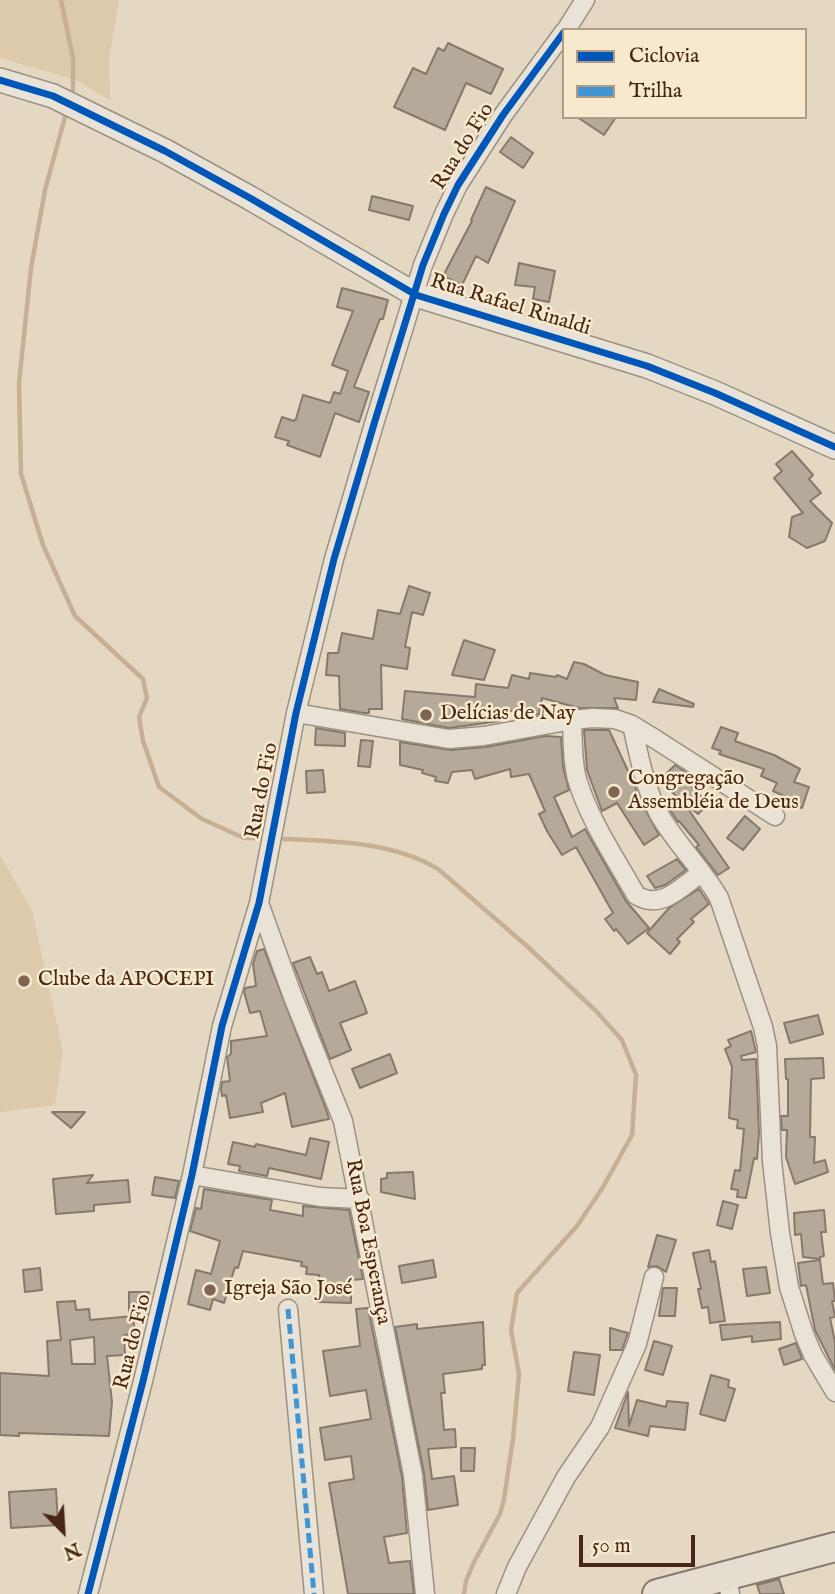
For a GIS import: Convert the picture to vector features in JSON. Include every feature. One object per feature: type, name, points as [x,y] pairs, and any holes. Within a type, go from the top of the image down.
[{"type":"main road","points":[[657,1594],[729,1585],[835,1547]]},
{"type":"street","name":"Rua do Fio","points":[[567,28],[585,0]]},
{"type":"street","name":"Rua do Fio","points":[[88,1594],[144,1381],[192,1175],[224,1016],[259,903],[296,713],[338,546],[374,424],[431,242],[458,185],[503,115],[562,35]]},
{"type":"street","name":"Rua Rafael Rinaldi","points":[[0,80],[53,96],[165,151],[416,295],[672,375],[835,447]]},
{"type":"street","points":[[296,713],[449,739],[484,736],[572,720],[615,719],[632,725],[775,816]]},
{"type":"street","points":[[572,720],[574,765],[578,780],[597,824],[636,895],[644,901],[661,901],[702,873]]},
{"type":"street","points":[[632,725],[649,794],[660,815],[719,898],[763,1027],[769,1065],[772,1161],[779,1233],[796,1313],[813,1355],[835,1392]]},
{"type":"street","name":"Rua Boa Esperança","points":[[259,903],[293,997],[338,1107],[360,1199],[413,1475],[425,1594]]},
{"type":"street","points":[[192,1175],[320,1197],[360,1199]]},
{"type":"street","points":[[506,1594],[517,1567],[566,1477],[600,1427],[637,1343],[654,1278]]},
{"type":"street","points":[[288,1309],[314,1594]]},
{"type":"shaded area","points":[[0,0],[119,0],[109,59],[110,100],[76,80],[0,58]]},
{"type":"shaded area","name":"Clube da APOCEPI","points":[[0,855],[32,910],[63,1052],[55,1105],[0,1112]]},
{"type":"building","points":[[448,43],[503,69],[491,94],[466,83],[445,130],[394,107],[413,68],[426,74],[438,48],[444,51]]},
{"type":"building","points":[[580,119],[615,119],[604,135]]},
{"type":"building","points":[[511,137],[533,153],[523,168],[500,152]]},
{"type":"building","points":[[486,187],[515,201],[488,263],[476,256],[462,285],[443,276],[472,221]]},
{"type":"building","points":[[372,196],[413,206],[409,220],[369,210]]},
{"type":"building","points":[[519,263],[555,271],[549,302],[533,299],[535,287],[515,285]]},
{"type":"building","points":[[342,288],[388,300],[383,319],[380,319],[354,387],[369,392],[359,422],[335,413],[320,457],[287,445],[289,441],[275,437],[282,417],[294,421],[296,419],[303,395],[330,403],[334,392],[340,394],[348,371],[332,365],[353,311],[337,307]]},
{"type":"building","points":[[792,451],[813,475],[809,479],[821,493],[810,501],[832,523],[825,541],[807,548],[789,537],[792,517],[803,513],[774,478],[782,471],[776,464]]},
{"type":"building","points":[[409,586],[430,593],[423,615],[412,612],[405,647],[410,648],[407,669],[381,665],[382,709],[369,709],[369,713],[364,713],[340,709],[339,676],[326,675],[328,653],[338,653],[342,633],[373,639],[378,610],[400,614]]},
{"type":"building","points":[[464,640],[495,650],[484,680],[452,675]]},
{"type":"building","points":[[574,662],[605,675],[638,682],[636,700],[614,698],[618,708],[579,708],[542,698],[539,714],[502,709],[500,721],[449,728],[402,719],[405,691],[475,697],[476,684],[508,688],[512,675],[529,679],[530,673],[557,675],[567,679]]},
{"type":"building","points":[[659,689],[694,704],[693,707],[653,702]]},
{"type":"building","points":[[721,727],[738,733],[735,741],[774,755],[800,769],[794,782],[809,787],[802,808],[789,803],[791,799],[773,791],[777,783],[761,776],[764,769],[719,754],[721,751],[712,748]]},
{"type":"building","points":[[316,728],[345,733],[345,746],[315,745]]},
{"type":"building","points":[[584,730],[609,730],[637,794],[659,835],[644,845],[617,803],[602,811],[587,770]]},
{"type":"building","points":[[545,736],[561,737],[563,767],[569,790],[554,797],[572,837],[585,829],[626,901],[649,928],[628,944],[605,919],[613,913],[576,847],[562,855],[547,831],[539,814],[545,811],[529,774],[511,777],[510,769],[475,779],[472,770],[452,772],[448,783],[435,781],[436,777],[422,773],[423,770],[400,765],[400,742],[450,750],[486,747]]},
{"type":"building","points":[[361,740],[373,741],[370,767],[358,766]]},
{"type":"building","points":[[675,765],[694,778],[688,783],[708,804],[698,814],[684,803],[729,868],[718,875],[696,847],[699,845],[668,807],[678,798],[660,780]]},
{"type":"building","points":[[323,770],[325,792],[307,793],[306,771]]},
{"type":"building","points":[[745,816],[760,829],[743,850],[727,838]]},
{"type":"building","points":[[677,859],[686,870],[665,885],[655,888],[647,876]]},
{"type":"building","points":[[699,889],[709,904],[691,919],[694,922],[677,939],[680,942],[670,954],[647,933],[669,908]]},
{"type":"building","points":[[264,949],[329,1119],[292,1127],[285,1093],[261,1103],[263,1112],[230,1118],[226,1095],[222,1096],[221,1089],[222,1082],[230,1081],[227,1057],[231,1054],[231,1041],[267,1036],[260,1011],[250,1013],[244,992],[245,988],[256,986],[253,964],[257,951]]},
{"type":"building","points":[[310,957],[317,974],[322,972],[329,991],[355,981],[367,1013],[340,1023],[351,1050],[330,1059],[293,963]]},
{"type":"building","points":[[818,1015],[823,1034],[790,1043],[784,1023]]},
{"type":"building","points":[[751,1031],[756,1052],[741,1056],[742,1060],[756,1059],[759,1133],[757,1159],[754,1158],[746,1198],[737,1197],[738,1190],[731,1189],[735,1170],[740,1171],[744,1129],[737,1128],[738,1120],[729,1118],[732,1067],[725,1049],[731,1046],[728,1040]]},
{"type":"building","points":[[390,1054],[397,1073],[360,1088],[352,1069]]},
{"type":"building","points":[[823,1058],[824,1078],[811,1079],[810,1137],[815,1137],[814,1163],[825,1160],[828,1172],[795,1184],[786,1157],[787,1130],[782,1130],[781,1116],[788,1116],[785,1059]]},
{"type":"building","points":[[52,1112],[85,1112],[71,1128]]},
{"type":"building","points":[[310,1138],[329,1142],[321,1179],[269,1168],[267,1176],[239,1171],[240,1166],[228,1164],[233,1142],[306,1155]]},
{"type":"building","points":[[413,1172],[415,1199],[381,1192],[381,1179],[387,1178],[387,1173]]},
{"type":"building","points":[[93,1175],[87,1183],[128,1180],[130,1202],[94,1205],[94,1211],[56,1214],[53,1179]]},
{"type":"building","points":[[155,1177],[179,1181],[175,1198],[152,1195]]},
{"type":"building","points":[[204,1189],[272,1200],[270,1210],[303,1216],[303,1206],[349,1210],[363,1279],[351,1280],[351,1303],[318,1302],[319,1275],[306,1274],[307,1267],[301,1266],[302,1262],[243,1251],[224,1303],[213,1299],[210,1310],[188,1304],[196,1270],[211,1274],[220,1241],[190,1231],[196,1208],[201,1209]]},
{"type":"building","points":[[723,1201],[738,1205],[732,1229],[717,1225]]},
{"type":"building","points":[[824,1210],[826,1232],[821,1232],[824,1256],[820,1259],[803,1257],[801,1234],[795,1235],[794,1213]]},
{"type":"building","points":[[657,1235],[676,1240],[666,1272],[657,1266],[648,1267]]},
{"type":"building","points":[[709,1250],[711,1262],[715,1261],[725,1321],[710,1323],[708,1307],[702,1308],[693,1253]]},
{"type":"building","points":[[433,1260],[436,1277],[402,1283],[399,1266]]},
{"type":"building","points":[[820,1260],[823,1284],[833,1283],[835,1317],[830,1318],[835,1342],[835,1370],[815,1330],[806,1285],[801,1286],[798,1263]]},
{"type":"building","points":[[766,1267],[770,1293],[747,1296],[743,1269]]},
{"type":"building","points":[[40,1268],[42,1290],[25,1292],[23,1270]]},
{"type":"building","points":[[663,1288],[677,1288],[675,1316],[659,1316]]},
{"type":"building","points":[[129,1292],[149,1292],[147,1314],[129,1315]]},
{"type":"building","points":[[75,1301],[76,1310],[89,1309],[90,1320],[133,1316],[135,1334],[124,1335],[125,1355],[107,1356],[112,1402],[109,1436],[19,1433],[19,1436],[0,1435],[0,1373],[49,1376],[47,1341],[61,1340],[57,1302]],"holes":[[[94,1337],[95,1364],[72,1364],[70,1340]]]},
{"type":"building","points":[[368,1308],[402,1477],[407,1533],[384,1537],[389,1563],[410,1561],[414,1594],[348,1594],[329,1483],[354,1479],[351,1456],[325,1460],[320,1428],[371,1419],[366,1390],[330,1396],[323,1351],[360,1346],[356,1309]]},
{"type":"building","points":[[483,1322],[485,1365],[482,1365],[482,1369],[443,1374],[445,1393],[441,1393],[444,1430],[455,1429],[456,1447],[428,1449],[432,1479],[454,1476],[458,1505],[428,1510],[424,1473],[395,1327],[417,1324],[417,1329]]},
{"type":"building","points":[[780,1322],[781,1339],[752,1342],[752,1336],[722,1340],[720,1325]]},
{"type":"building","points":[[610,1328],[628,1333],[622,1350],[610,1350]]},
{"type":"building","points":[[654,1341],[672,1346],[663,1375],[645,1370]]},
{"type":"building","points":[[796,1343],[802,1359],[784,1365],[779,1349]]},
{"type":"building","points":[[574,1352],[600,1355],[594,1395],[568,1391]]},
{"type":"building","points":[[711,1375],[729,1380],[728,1387],[735,1389],[725,1421],[700,1414]]},
{"type":"building","points":[[628,1392],[629,1426],[637,1400],[666,1407],[667,1401],[688,1403],[685,1430],[650,1426],[648,1436],[615,1428]]},
{"type":"building","points":[[461,1448],[475,1448],[474,1471],[461,1471]]},
{"type":"building","points":[[56,1489],[58,1525],[11,1528],[9,1492]]},
{"type":"building","points":[[779,1579],[784,1594],[760,1594],[757,1585]]},
{"type":"waterway","points":[[61,0],[73,58],[73,90]]},
{"type":"waterway","points":[[65,117],[45,190],[31,268],[19,383],[21,474],[43,545],[75,616],[143,679],[147,698],[139,717],[143,741],[159,787],[202,819],[244,838],[259,838]]},
{"type":"waterway","points":[[284,839],[343,842],[383,848],[421,860],[438,869],[528,947],[596,1011],[622,1040],[636,1075],[632,1135],[577,1226],[517,1293],[511,1330],[519,1374],[504,1499],[500,1514],[474,1562],[464,1594]]},
{"type":"marked path","points":[[288,1309],[314,1594]]},
{"type":"cycle path","points":[[88,1594],[192,1175],[222,1026],[259,903],[296,713],[334,559],[374,424],[423,265],[458,185],[503,115],[562,35]]},
{"type":"cycle path","points":[[0,80],[53,96],[165,151],[416,295],[647,366],[715,393],[835,447]]},
{"type":"place","name":"Delícias de Nay","points":[[426,715]]},
{"type":"place","name":"Congregação Assembléia de Deus","points":[[614,792]]},
{"type":"place","name":"Clube da APOCEPI","points":[[24,981]]},
{"type":"place","name":"Igreja São José","points":[[210,1290]]}]
